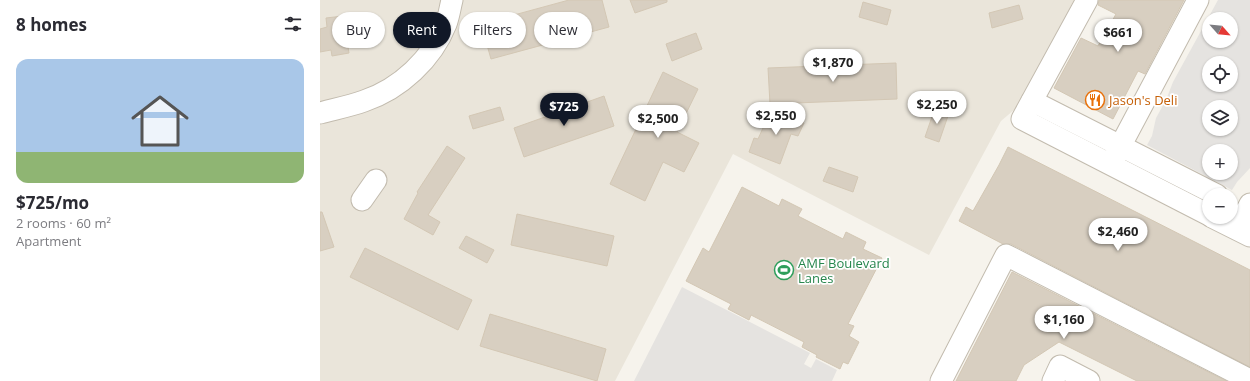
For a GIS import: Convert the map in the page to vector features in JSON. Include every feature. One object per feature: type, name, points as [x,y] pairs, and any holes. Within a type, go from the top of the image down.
[{"type":"street","points":[[320,113],[364,102],[390,90],[408,76],[430,54],[436,44],[446,23],[452,0]]},
{"type":"street","points":[[1086,0],[1022,119],[1202,211]]},
{"type":"street","points":[[1110,165],[1198,0]]},
{"type":"street","points":[[1032,101],[1203,188]]},
{"type":"street","points":[[362,200],[376,180]]},
{"type":"street","points":[[1226,224],[1243,233],[1244,207]]},
{"type":"street","points":[[941,381],[1006,255],[1220,374],[1250,380]]},
{"type":"street","points":[[1053,381],[1060,366],[1089,381]]},
{"type":"shaded area","points":[[320,0],[1074,0],[1021,104],[1001,121],[929,255],[733,154],[615,381],[320,381]]},
{"type":"shaded area","points":[[1218,0],[1250,0],[1250,168],[1233,188],[1228,188],[1213,180],[1238,180],[1238,144],[1202,144],[1202,174],[1147,145],[1152,136],[1156,118],[1166,100],[1173,82],[1202,29],[1202,48],[1238,48],[1238,12],[1211,12]]},
{"type":"shaded area","points":[[682,287],[810,353],[804,364],[811,368],[816,359],[837,370],[832,381],[634,381]]},
{"type":"building","points":[[569,0],[602,0],[609,27],[592,32],[592,12],[534,12],[534,47],[491,59],[488,48],[526,48],[525,12]]},
{"type":"building","points":[[630,0],[667,0],[667,2],[635,13]]},
{"type":"building","points":[[1099,0],[1184,0],[1145,74],[1138,71],[1113,119],[1054,88],[1081,38],[1098,46],[1116,14],[1098,5]]},
{"type":"building","points":[[863,2],[891,10],[887,25],[859,17]]},
{"type":"building","points":[[1019,5],[1023,19],[992,28],[989,13]]},
{"type":"building","points":[[332,17],[332,48],[348,48],[349,53],[332,56],[331,50],[320,52],[320,29],[327,27],[326,18]]},
{"type":"building","points":[[696,33],[702,49],[672,61],[666,44]]},
{"type":"building","points":[[896,63],[897,99],[770,104],[768,68]]},
{"type":"building","points":[[663,72],[698,89],[677,132],[699,143],[684,172],[663,162],[645,201],[610,184]]},
{"type":"building","points":[[604,96],[614,126],[524,157],[514,128]]},
{"type":"building","points":[[500,107],[504,120],[473,129],[469,116]]},
{"type":"building","points":[[772,108],[804,123],[798,136],[791,134],[780,164],[749,152],[754,138],[758,139]]},
{"type":"building","points":[[935,108],[949,113],[939,142],[925,137]]},
{"type":"building","points":[[447,146],[465,158],[428,215],[440,222],[433,235],[404,219],[418,193],[417,192]]},
{"type":"building","points":[[1008,147],[1250,270],[1250,367],[1011,244],[1003,244],[959,221],[966,207],[973,211]]},
{"type":"building","points":[[829,167],[858,177],[853,192],[823,181]]},
{"type":"building","name":"AMF Boulevard Lanes","points":[[742,187],[779,206],[782,199],[802,209],[798,216],[843,239],[846,232],[866,242],[863,249],[882,258],[848,324],[854,326],[849,336],[859,342],[848,364],[843,362],[840,369],[816,357],[817,355],[802,347],[804,342],[751,315],[749,320],[728,309],[731,304],[686,281],[703,248],[709,252]]},
{"type":"building","points":[[320,212],[322,212],[334,247],[320,251]]},
{"type":"building","points":[[517,214],[614,236],[607,266],[511,245]]},
{"type":"building","points":[[466,236],[494,250],[487,263],[459,248]]},
{"type":"building","points":[[365,248],[472,300],[458,330],[350,277]]},
{"type":"building","points":[[1012,272],[1226,381],[1137,381],[1059,342],[1024,365],[1016,381],[956,381]]},
{"type":"building","points":[[490,314],[606,349],[597,381],[480,346]]},
{"type":"place","name":"Jason's Deli","points":[[1095,100]]},
{"type":"place","name":"AMF Boulevard Lanes","points":[[784,270]]}]
